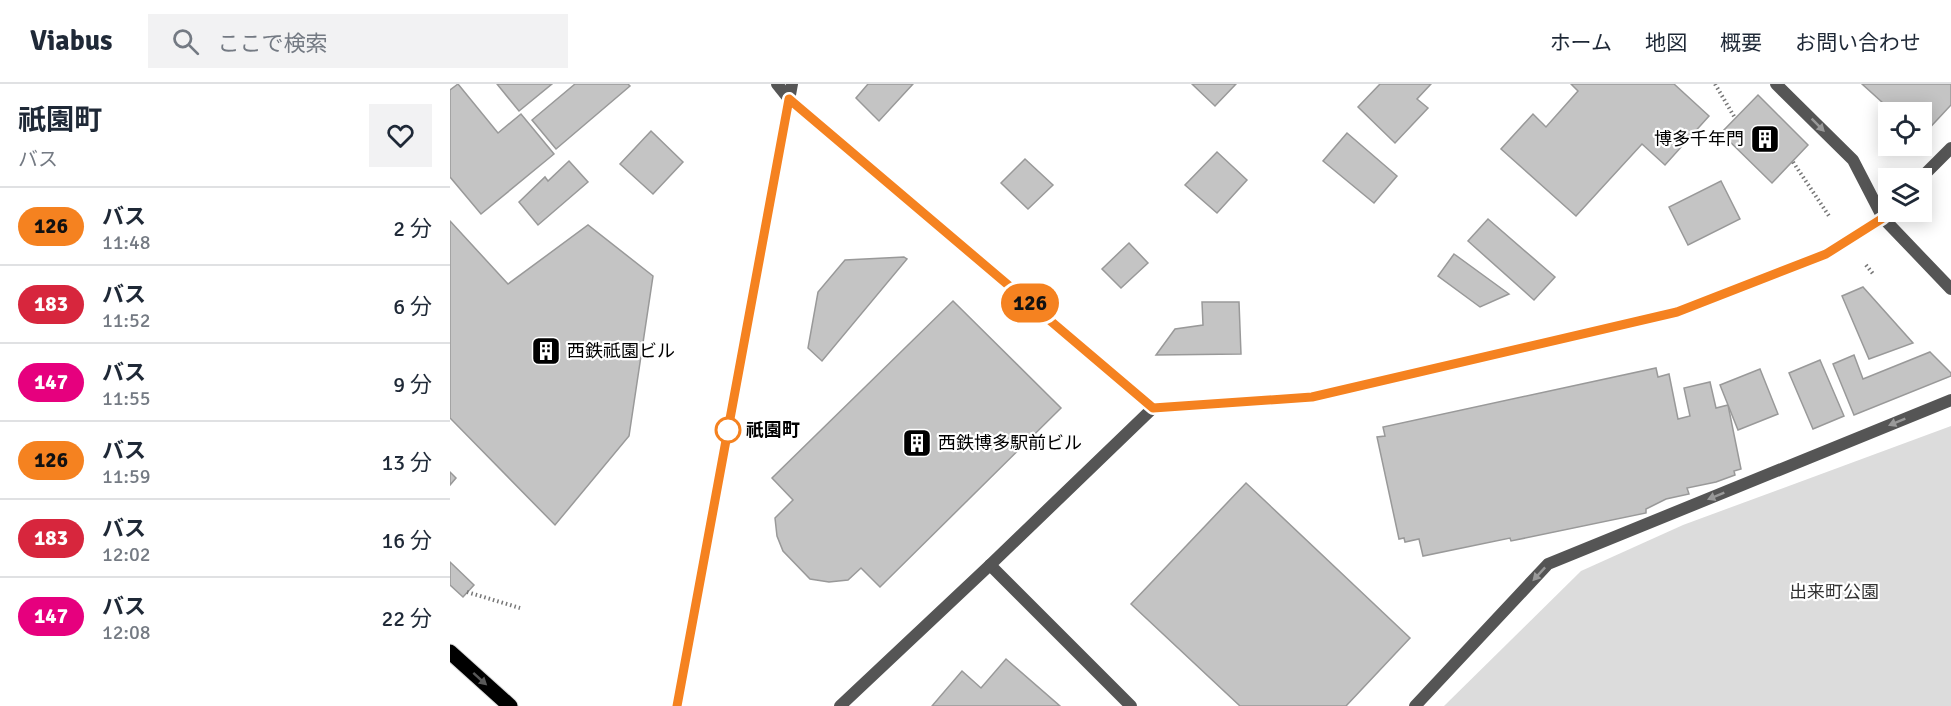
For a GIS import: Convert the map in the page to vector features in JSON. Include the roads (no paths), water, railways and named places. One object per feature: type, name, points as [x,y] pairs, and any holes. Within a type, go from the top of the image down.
[{"type":"main road","points":[[450,652],[510,706]]},
{"type":"street","points":[[777,84],[789,99],[1153,408]]},
{"type":"street","points":[[677,706],[792,84]]},
{"type":"street","points":[[1776,84],[1853,160],[1878,202]]},
{"type":"street","points":[[1932,168],[1951,148]]},
{"type":"street","points":[[840,706],[1153,408],[1312,397],[1677,312],[1826,254],[1878,220]]},
{"type":"street","points":[[1892,222],[1951,289]]},
{"type":"street","points":[[1415,706],[1548,564],[1951,400]]},
{"type":"street","points":[[990,565],[1131,706]]},
{"type":"place","name":"博多千年門","points":[[1765,139]]},
{"type":"place","name":"西鉄祇園ビル","points":[[546,351]]},
{"type":"place","name":"祇園町","points":[[728,430]]},
{"type":"place","name":"西鉄博多駅前ビル","points":[[917,443]]},
{"type":"park label","name":"出来町公園","points":[[1834,592]]}]
